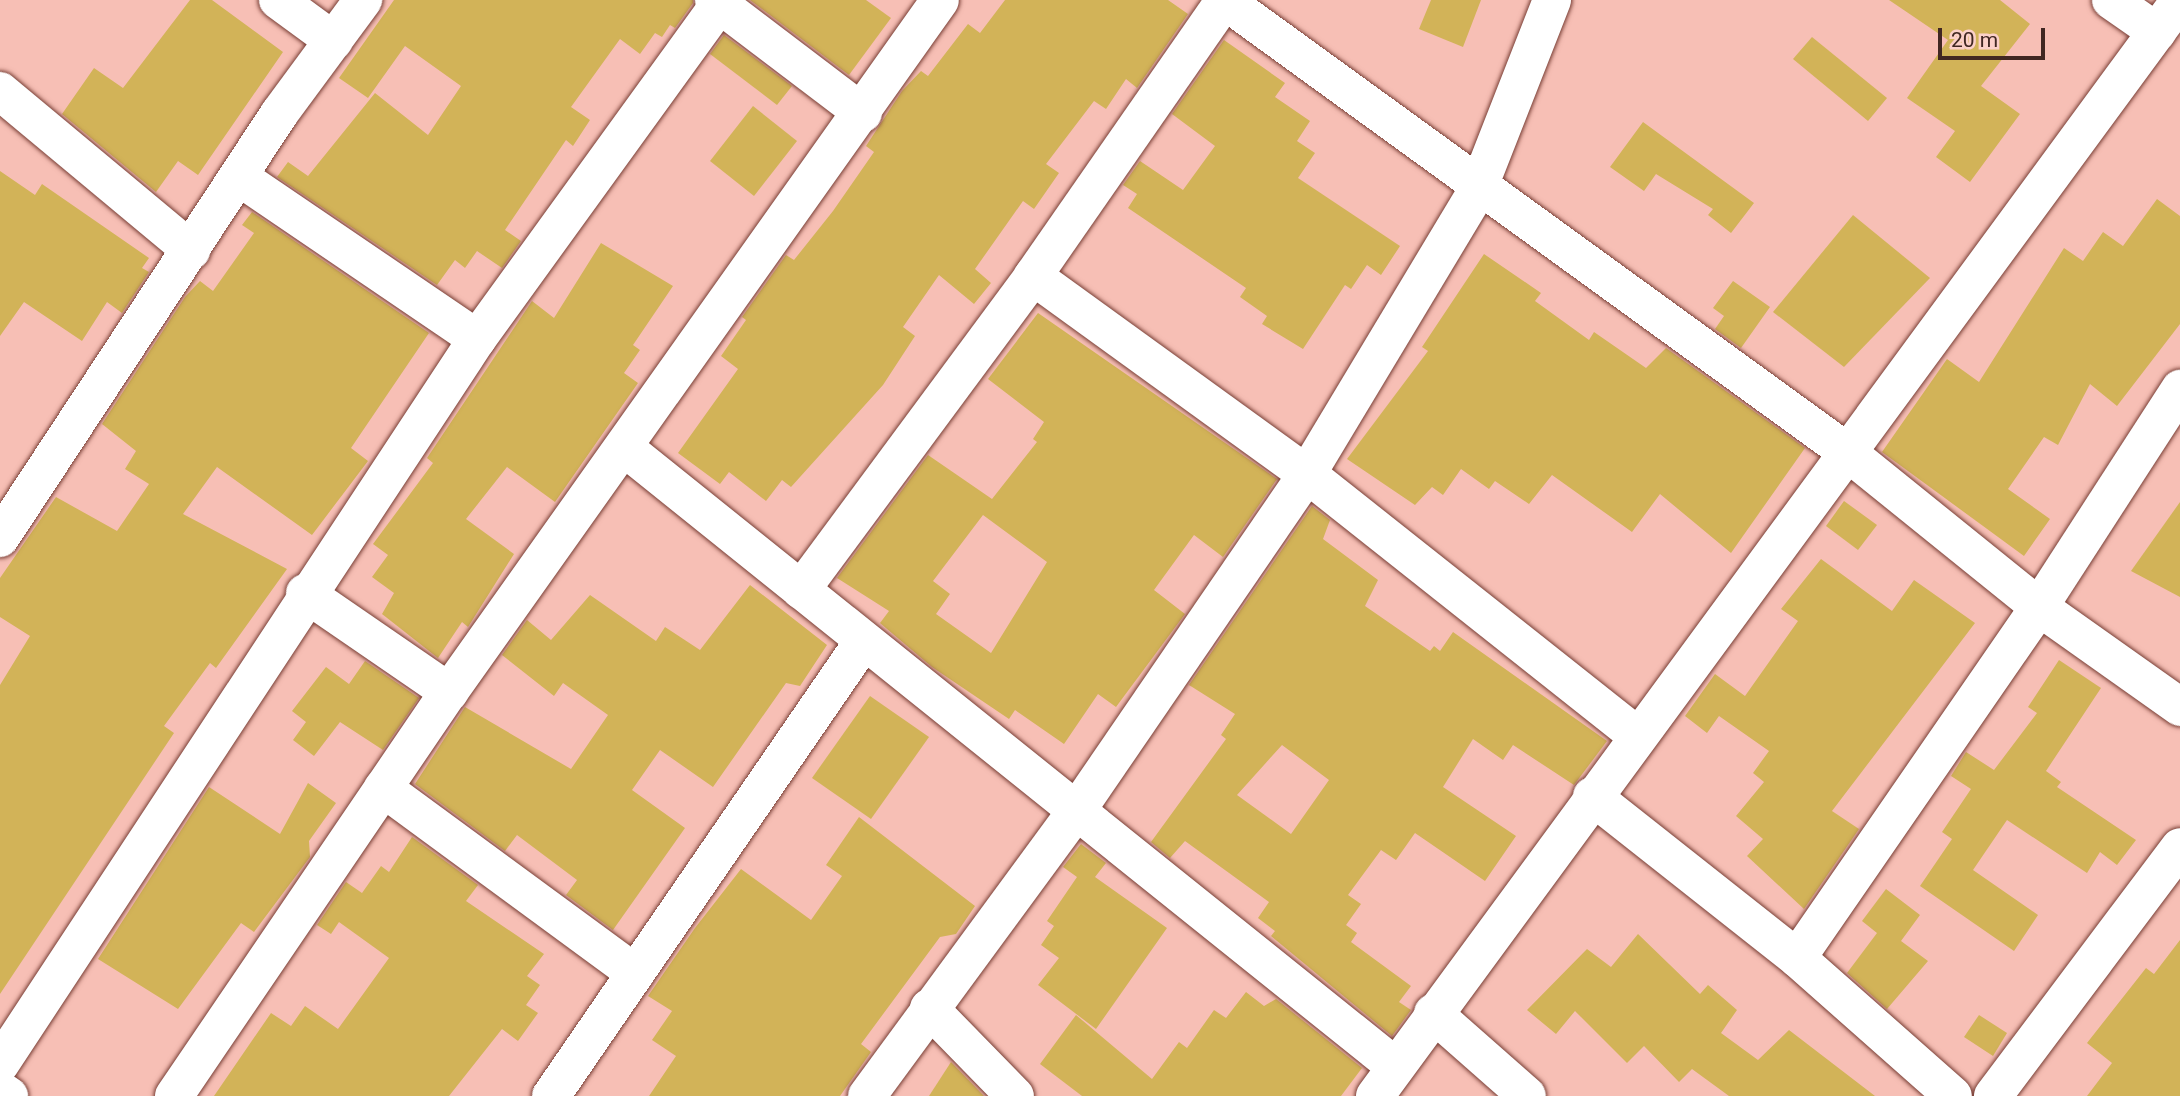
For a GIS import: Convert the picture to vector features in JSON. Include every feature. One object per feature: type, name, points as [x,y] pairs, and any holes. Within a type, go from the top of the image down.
[{"type":"street","points":[[278,0],[334,41]]},
{"type":"street","points":[[4,523],[363,0]]},
{"type":"street","points":[[174,1096],[449,692],[626,449],[940,0]]},
{"type":"street","points":[[801,590],[1033,276],[1225,0],[1478,189],[1847,452],[2039,607],[2180,707]]},
{"type":"street","points":[[866,1096],[1077,810],[1307,474],[1478,189],[1552,0]]},
{"type":"street","points":[[2111,0],[2157,32]]},
{"type":"street","points":[[626,449],[863,642],[1077,810],[1385,1082],[1636,735],[2180,0]]},
{"type":"street","points":[[0,1064],[305,593],[477,339],[718,1],[863,113]]},
{"type":"street","points":[[0,91],[191,250]]},
{"type":"street","points":[[239,177],[477,339]]},
{"type":"street","points":[[1033,276],[1307,474],[1636,735]]},
{"type":"street","points":[[1797,958],[2039,607],[2180,388]]},
{"type":"street","points":[[305,593],[449,692]]},
{"type":"street","points":[[551,1096],[863,642]]},
{"type":"street","points":[[383,788],[635,973]]},
{"type":"street","points":[[1592,796],[1797,958],[1953,1096]]},
{"type":"street","points":[[1993,1096],[2180,848]]},
{"type":"street","points":[[929,1008],[1015,1096]]},
{"type":"street","points":[[1433,1013],[1527,1096]]},
{"type":"street","points":[[0,1090],[9,1096]]},
{"type":"building","points":[[190,0],[212,0],[283,52],[198,175],[178,161],[156,192],[62,114],[94,68],[123,88]]},
{"type":"building","points":[[394,0],[693,0],[693,3],[675,28],[670,25],[662,37],[655,33],[640,54],[620,39],[571,107],[590,120],[573,146],[566,140],[505,230],[521,241],[502,268],[477,251],[465,268],[455,260],[437,285],[277,177],[288,162],[308,176],[375,93],[428,135],[461,86],[405,46],[368,98],[339,78]]},
{"type":"building","points":[[750,0],[866,0],[891,18],[849,75]]},
{"type":"building","points":[[1005,0],[1168,0],[1188,14],[1137,88],[1126,79],[1106,109],[1094,101],[1046,164],[1059,173],[1034,209],[1023,201],[975,269],[991,283],[974,304],[939,275],[903,327],[915,336],[883,385],[791,487],[782,480],[766,501],[729,472],[720,484],[678,453],[738,369],[721,356],[746,320],[742,317],[786,255],[794,260],[833,211],[874,152],[866,146],[902,91],[921,71],[928,76],[968,24],[980,33]]},
{"type":"building","points":[[1431,0],[1481,0],[1463,47],[1419,29]]},
{"type":"building","points":[[1889,0],[2000,0],[2030,24],[1981,86],[2020,114],[1970,182],[1936,157],[1955,131],[1907,98],[1948,40]]},
{"type":"building","points":[[724,35],[792,86],[777,105],[710,54]]},
{"type":"building","points":[[1812,37],[1887,98],[1868,121],[1793,59]]},
{"type":"building","points":[[1224,40],[1285,83],[1275,97],[1310,121],[1297,141],[1315,153],[1298,178],[1400,246],[1381,275],[1367,265],[1351,289],[1345,285],[1303,349],[1262,324],[1267,316],[1240,297],[1246,288],[1128,208],[1137,194],[1123,185],[1140,161],[1183,190],[1215,146],[1172,114]]},
{"type":"building","points":[[753,106],[797,141],[754,196],[710,161]]},
{"type":"building","points":[[1643,122],[1754,203],[1731,233],[1708,215],[1713,209],[1656,174],[1644,191],[1610,167]]},
{"type":"building","points":[[0,171],[35,195],[42,184],[149,258],[142,268],[149,272],[122,313],[107,302],[82,341],[24,302],[0,336]]},
{"type":"building","points":[[2157,199],[2180,216],[2180,324],[2117,406],[2090,384],[2058,445],[2044,437],[2008,489],[2050,519],[2024,556],[1882,452],[1947,359],[1979,382],[2064,248],[2083,261],[2103,232],[2123,246]]},
{"type":"building","points":[[252,212],[429,333],[351,448],[368,461],[312,535],[217,467],[183,514],[287,569],[216,668],[210,663],[164,726],[174,733],[0,994],[0,685],[30,636],[0,617],[0,578],[56,497],[117,531],[149,484],[125,469],[136,451],[102,424],[185,297],[200,281],[213,291],[254,233],[242,225]]},
{"type":"building","points":[[1853,215],[1930,278],[1844,367],[1773,312]]},
{"type":"building","points":[[601,243],[673,286],[633,345],[640,350],[624,373],[638,383],[555,502],[507,467],[466,519],[514,554],[468,627],[462,622],[438,658],[382,614],[394,593],[372,577],[388,555],[373,544],[433,463],[427,458],[532,301],[554,318]]},
{"type":"building","points":[[1484,254],[1541,293],[1535,301],[1589,340],[1594,332],[1646,368],[1666,348],[1805,448],[1731,553],[1660,494],[1632,532],[1552,475],[1529,504],[1495,481],[1489,489],[1461,469],[1443,495],[1432,487],[1415,505],[1347,459],[1428,351],[1422,347]]},
{"type":"building","points":[[1733,281],[1770,307],[1741,348],[1715,329],[1724,316],[1713,308]]},
{"type":"building","points":[[1038,313],[1277,479],[1223,557],[1194,535],[1154,590],[1185,614],[1116,707],[1098,694],[1064,744],[1015,710],[1009,719],[932,667],[880,623],[889,611],[837,578],[928,455],[992,499],[1037,442],[1033,439],[1044,422],[988,379]],"holes":[[[983,515],[1047,562],[991,653],[936,614],[950,594],[933,581]]]},
{"type":"building","points":[[1844,501],[1877,525],[1858,550],[1826,526]]},
{"type":"building","points":[[2180,502],[2180,597],[2131,571]]},
{"type":"building","points":[[1312,506],[1330,520],[1323,539],[1378,580],[1365,606],[1430,651],[1434,646],[1440,651],[1453,632],[1607,741],[1574,785],[1513,745],[1503,760],[1473,739],[1443,787],[1516,836],[1485,881],[1415,833],[1396,860],[1381,850],[1348,895],[1361,904],[1346,925],[1357,933],[1351,942],[1411,986],[1399,1002],[1411,1010],[1392,1036],[1271,936],[1275,931],[1258,918],[1269,902],[1185,841],[1170,858],[1151,842],[1226,739],[1221,735],[1235,714],[1189,685]],"holes":[[[1282,745],[1329,780],[1291,834],[1237,795]]]},
{"type":"building","points":[[1821,559],[1892,611],[1914,580],[1975,623],[1832,811],[1859,829],[1804,909],[1747,856],[1763,839],[1736,816],[1764,782],[1753,773],[1769,751],[1719,716],[1707,733],[1685,716],[1715,674],[1745,696],[1798,621],[1781,609]]},
{"type":"building","points":[[750,585],[827,645],[800,686],[786,683],[713,787],[660,750],[632,790],[685,828],[613,930],[566,895],[577,880],[517,835],[505,851],[415,784],[465,707],[571,769],[608,715],[563,683],[554,696],[502,655],[527,620],[551,640],[590,595],[656,641],[665,627],[700,650]]},
{"type":"building","points":[[2059,660],[2101,688],[2046,771],[2061,782],[2057,787],[2136,840],[2117,865],[2100,852],[2087,873],[2007,820],[1973,870],[2038,915],[2014,951],[1920,886],[1952,839],[1942,832],[1971,789],[1951,776],[1966,752],[1994,770],[2037,713],[2028,707]]},
{"type":"building","points":[[365,661],[419,698],[383,750],[340,722],[314,756],[293,740],[306,722],[292,711],[326,667],[349,684]]},
{"type":"building","points":[[870,696],[929,737],[871,819],[812,778]]},
{"type":"building","points":[[308,783],[336,803],[309,841],[310,857],[254,932],[241,923],[178,1009],[98,959],[209,787],[280,834]]},
{"type":"building","points":[[859,817],[975,906],[956,934],[940,937],[861,1044],[871,1052],[840,1096],[649,1096],[676,1056],[652,1040],[672,1011],[648,996],[695,928],[741,869],[811,920],[842,876],[826,865]]},
{"type":"building","points":[[412,837],[478,885],[466,901],[544,954],[527,976],[540,985],[526,1005],[538,1013],[518,1041],[502,1029],[449,1096],[214,1096],[271,1013],[291,1026],[305,1006],[338,1029],[389,958],[339,922],[331,934],[317,925],[346,882],[362,893],[381,866],[389,872]]},
{"type":"building","points":[[1081,844],[1106,863],[1095,877],[1167,928],[1096,1029],[1038,985],[1059,958],[1041,945],[1054,926],[1047,921],[1077,877],[1063,867]]},
{"type":"building","points":[[1886,889],[1920,915],[1901,941],[1928,961],[1887,1009],[1847,973],[1877,933],[1862,921]]},
{"type":"building","points":[[1638,934],[1700,994],[1708,985],[1737,1010],[1721,1033],[1758,1060],[1789,1030],[1875,1096],[1729,1096],[1692,1069],[1679,1082],[1644,1046],[1627,1063],[1575,1011],[1556,1034],[1527,1010],[1587,949],[1611,967]]},
{"type":"building","points":[[2180,940],[2180,1096],[2087,1096],[2112,1063],[2087,1043],[2146,968],[2154,974]]},
{"type":"building","points":[[1246,992],[1264,1006],[1276,999],[1362,1068],[1341,1096],[1082,1096],[1040,1064],[1076,1015],[1152,1079],[1179,1042],[1187,1048],[1214,1010],[1226,1018]]},
{"type":"building","points":[[1979,1015],[2007,1033],[1993,1056],[1964,1037]]},
{"type":"building","points":[[951,1062],[984,1096],[929,1096]]}]
